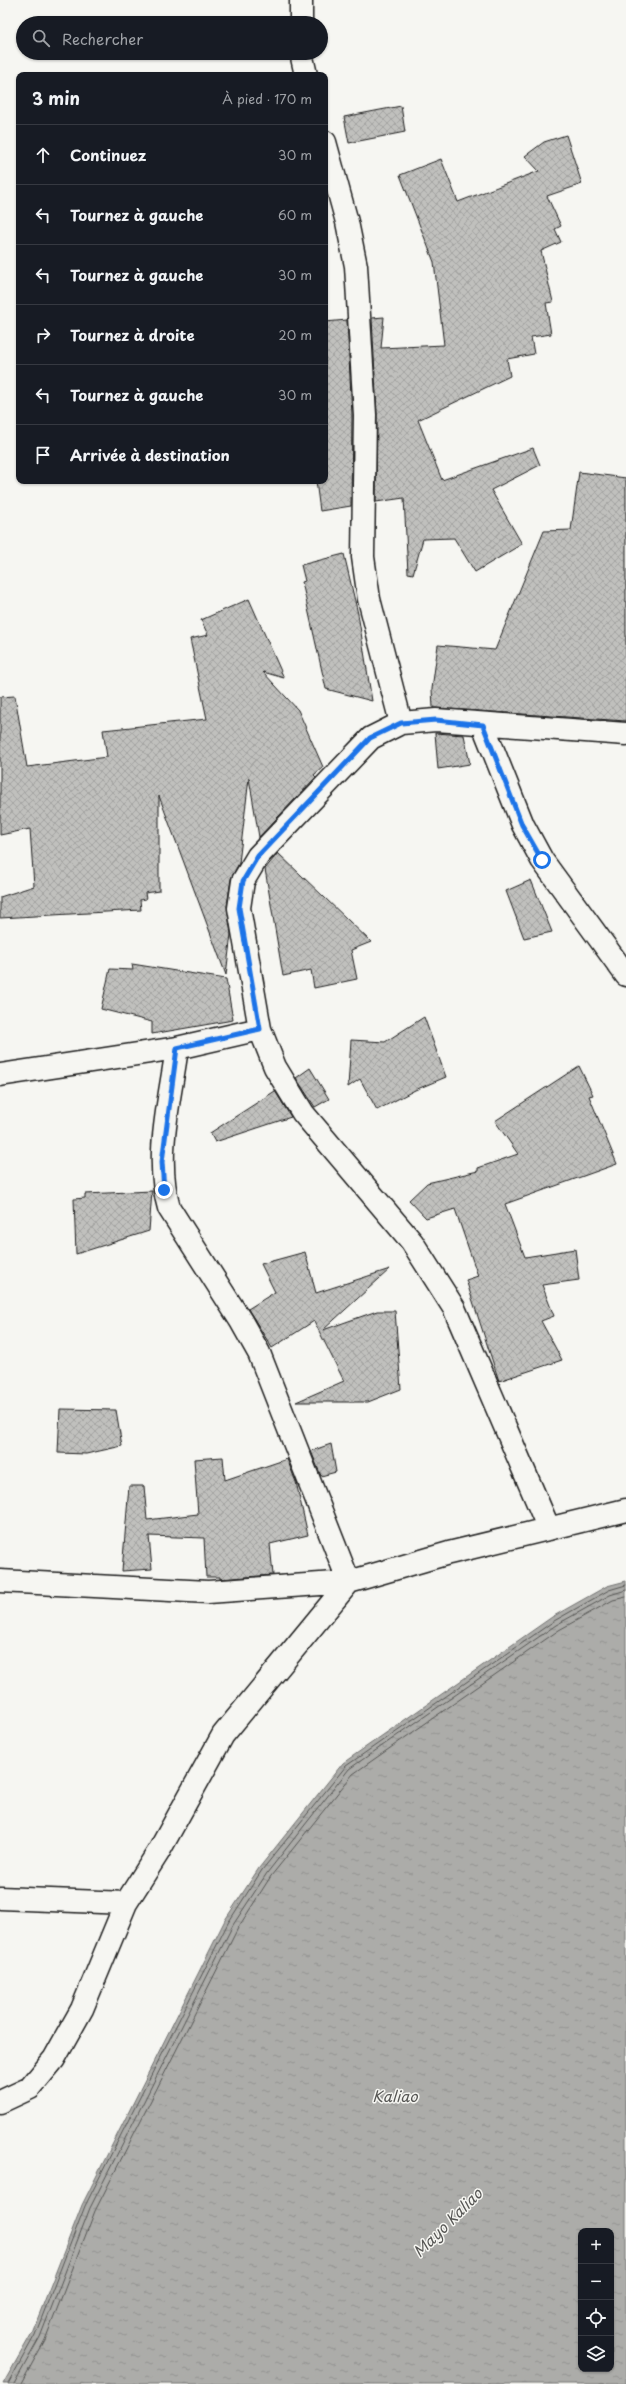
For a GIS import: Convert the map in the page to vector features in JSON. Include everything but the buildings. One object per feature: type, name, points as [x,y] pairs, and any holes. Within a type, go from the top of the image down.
[{"type":"street","points":[[301,0],[301,16]]},
{"type":"street","points":[[303,60],[305,72]]},
{"type":"street","points":[[328,153],[347,222],[356,266],[365,415],[363,557],[369,599],[401,723]]},
{"type":"street","points":[[549,1529],[454,1308],[412,1242],[303,1113],[275,1067],[260,1029],[239,908],[243,881],[258,856],[370,738],[401,723],[436,720],[483,725],[626,734]]},
{"type":"street","points":[[483,725],[522,825],[542,860],[626,975]]},
{"type":"street","points":[[0,1076],[177,1048],[260,1029]]},
{"type":"street","points":[[177,1048],[162,1162],[164,1190],[169,1208],[241,1321],[259,1353],[349,1582]]},
{"type":"street","points":[[0,1581],[208,1592],[349,1582],[449,1553],[626,1510]]},
{"type":"street","points":[[0,2102],[30,2088],[54,2059],[82,2009],[126,1903],[159,1851],[223,1735],[349,1582]]},
{"type":"street","points":[[0,1898],[126,1903]]},
{"type":"water","name":"Kaliao","points":[[626,1581],[626,2384],[3,2384],[32,2333],[82,2205],[225,1920],[259,1868],[343,1763],[552,1617],[607,1586]]},
{"type":"route","points":[[164,1190],[162,1162],[177,1048],[260,1029],[239,908],[243,881],[258,856],[370,738],[401,723],[436,720],[483,725],[522,825],[542,860]]},
{"type":"water label","name":"Mayo Kaliao","points":[[447,2222]]}]
